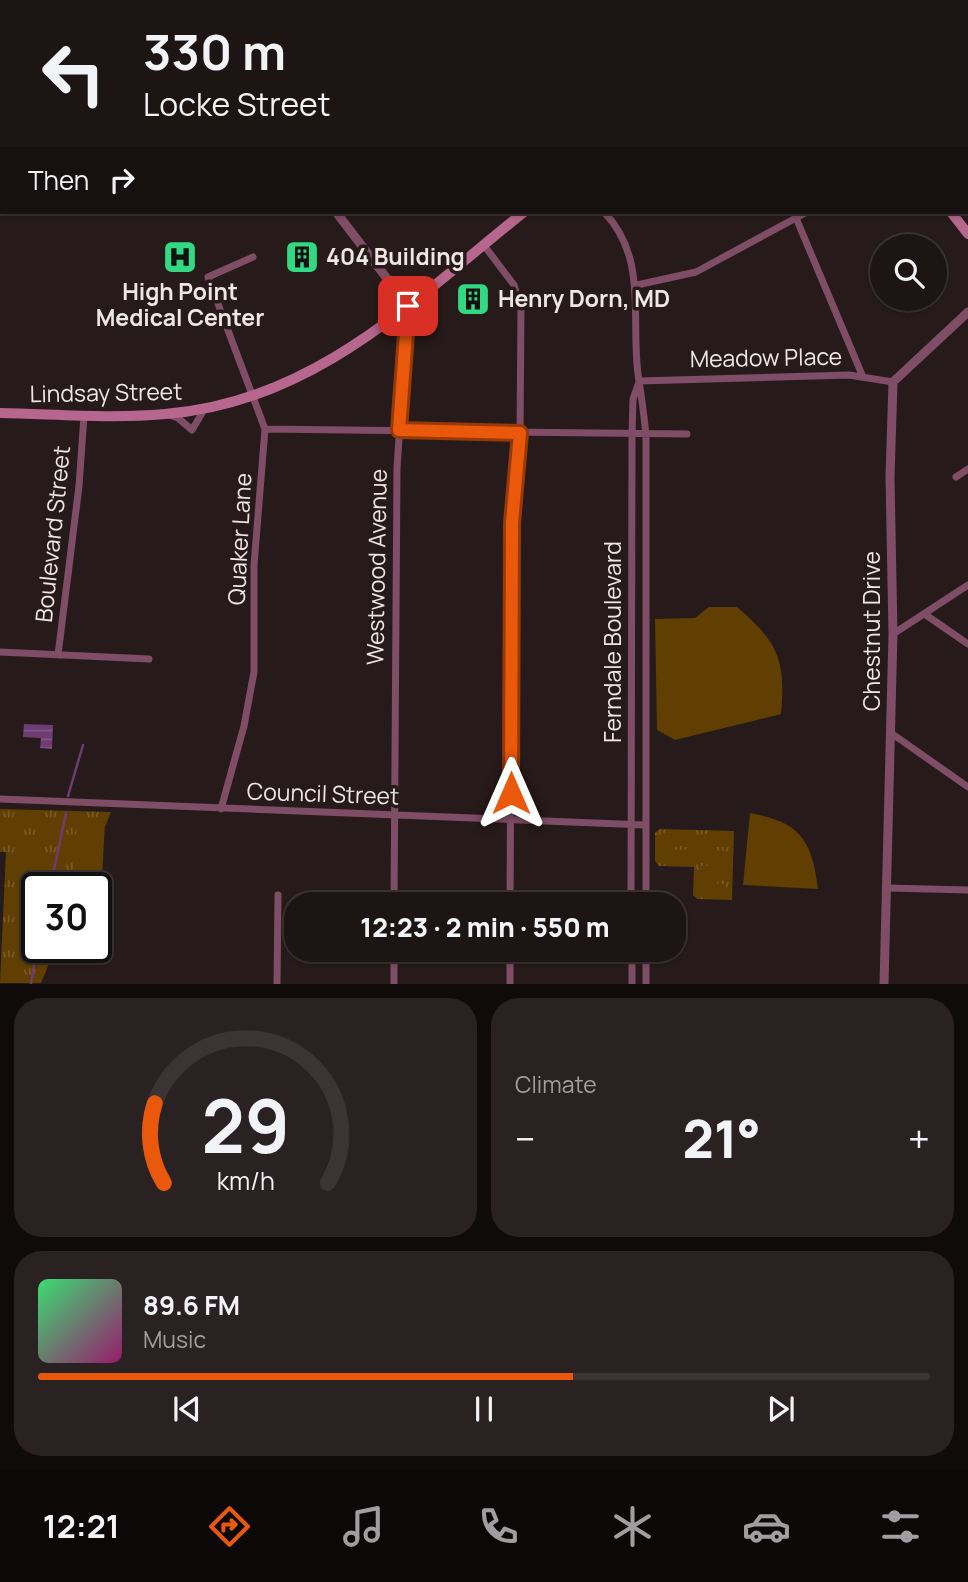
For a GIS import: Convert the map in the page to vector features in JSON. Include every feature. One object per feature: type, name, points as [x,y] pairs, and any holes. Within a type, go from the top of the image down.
[{"type":"main road","points":[[953,214],[968,234]]},
{"type":"main road","name":"Lindsay Street","points":[[0,413],[84,416],[165,414],[211,406],[292,380],[340,355],[408,306],[483,244],[511,216]]},
{"type":"street","points":[[339,214],[408,306]]},
{"type":"street","name":"Ferndale Boulevard","points":[[605,214],[625,243],[637,285],[639,381],[646,435],[646,892]]},
{"type":"street","points":[[637,285],[696,272],[803,214]]},
{"type":"street","points":[[796,218],[863,377]]},
{"type":"street","points":[[483,244],[514,285],[520,303],[520,433],[512,523],[510,892]]},
{"type":"street","name":"Quaker Lane","points":[[221,809],[244,726],[254,672],[254,565],[265,429],[208,277],[253,257]]},
{"type":"street","name":"Westwood Avenue","points":[[394,892],[399,430],[408,306]]},
{"type":"street","points":[[893,382],[968,312]]},
{"type":"street","name":"Meadow Place","points":[[639,381],[863,377],[893,382]]},
{"type":"street","name":"Ferndale Boulevard","points":[[631,892],[632,435],[633,399],[639,381]]},
{"type":"street","name":"Chestnut Drive","points":[[884,984],[893,634],[890,477],[893,382]]},
{"type":"street","points":[[165,414],[178,418],[192,430],[202,410],[211,406]]},
{"type":"street","name":"Boulevard Street","points":[[58,655],[84,416]]},
{"type":"street","points":[[265,429],[687,434]]},
{"type":"street","points":[[956,477],[968,469]]},
{"type":"street","points":[[893,634],[926,615],[968,585]]},
{"type":"street","points":[[926,615],[968,644]]},
{"type":"street","points":[[0,652],[149,659]]},
{"type":"street","points":[[891,733],[968,787]]},
{"type":"street","name":"Council Street","points":[[0,799],[645,825]]},
{"type":"street","points":[[887,888],[968,890]]},
{"type":"street","points":[[277,984],[278,895]]},
{"type":"street","points":[[394,962],[394,984]]},
{"type":"street","points":[[510,962],[510,984]]},
{"type":"street","points":[[632,962],[632,984]]},
{"type":"street","points":[[646,962],[646,984]]},
{"type":"green space","points":[[709,607],[737,607],[770,642],[776,653],[782,679],[781,714],[675,740],[657,730],[655,619],[695,618]]},
{"type":"green space","points":[[0,809],[111,812],[86,872],[21,872],[21,963],[49,963],[41,983],[0,983],[6,852],[0,852]]},
{"type":"green space","points":[[750,813],[781,822],[800,836],[812,858],[818,889],[743,885]]},
{"type":"green space","points":[[77,821],[105,823],[102,872],[74,872]]},
{"type":"green space","points":[[660,829],[734,831],[732,900],[697,899],[693,895],[694,867],[659,866],[655,861],[655,833]]},
{"type":"green space","points":[[662,833],[688,834],[687,846],[661,845]]},
{"type":"green space","points":[[702,834],[728,835],[727,847],[701,846]]},
{"type":"green space","points":[[661,849],[687,850],[687,862],[661,861]]},
{"type":"green space","points":[[701,850],[727,851],[727,863],[701,863]]},
{"type":"green space","points":[[8,859],[43,860],[42,872],[21,872],[21,878],[8,878]]},
{"type":"green space","points":[[701,866],[727,867],[726,880],[700,879]]},
{"type":"green space","points":[[700,883],[726,884],[726,896],[700,895]]},
{"type":"shaded area","points":[[24,724],[53,725],[52,749],[40,748],[41,738],[23,737]]},
{"type":"waterway","points":[[68,796],[83,745]]},
{"type":"waterway","points":[[54,872],[66,813]]},
{"type":"waterway","points":[[31,984],[34,963]]},
{"type":"place","name":"High Point Medical Center","points":[[180,257]]},
{"type":"place","name":"404 Building","points":[[302,257]]},
{"type":"place","name":"Henry Dorn, MD","points":[[473,299]]},
{"type":"route","points":[[408,306],[399,430],[520,433],[512,523],[511,793]]}]
